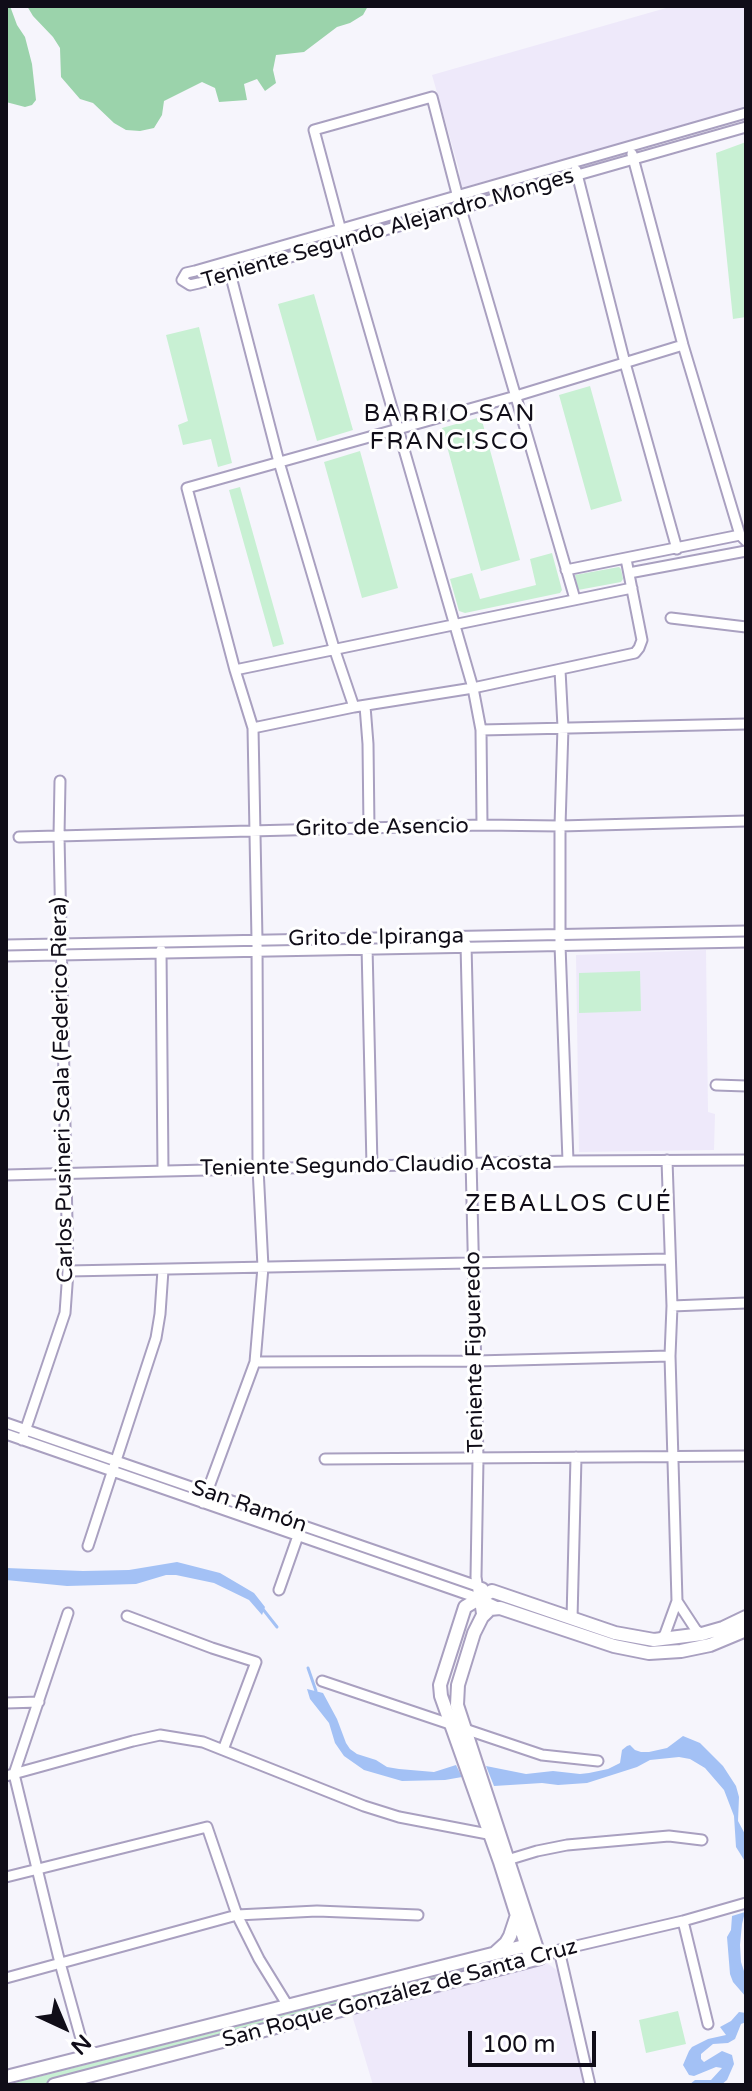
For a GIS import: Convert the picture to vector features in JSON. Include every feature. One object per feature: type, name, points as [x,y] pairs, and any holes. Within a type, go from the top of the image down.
[{"type":"street","points":[[482,825],[481,730],[473,688],[314,130],[432,97],[461,209],[575,599]]},
{"type":"street","name":"Teniente Segundo Alejandro Monges","points":[[746,113],[186,273],[182,280],[190,285],[199,283],[746,127]]},
{"type":"street","points":[[717,123],[722,135]]},
{"type":"street","points":[[566,570],[743,538],[683,345],[630,147]]},
{"type":"street","points":[[574,163],[677,549]]},
{"type":"street","points":[[227,262],[279,462],[334,648],[359,707],[368,744],[369,828]]},
{"type":"street","points":[[203,1503],[255,1362],[263,1267],[258,1168],[253,728],[187,488],[516,396],[683,345]]},
{"type":"street","points":[[629,573],[746,551]]},
{"type":"street","points":[[253,728],[628,656],[639,648],[642,640],[626,559]]},
{"type":"street","points":[[235,670],[632,588]]},
{"type":"street","points":[[671,618],[746,627]]},
{"type":"street","points":[[560,670],[563,727],[560,940],[568,1161]]},
{"type":"street","points":[[481,730],[746,724]]},
{"type":"street","name":"Carlos Pusineri Scala (Federico Riera)","points":[[24,1435],[65,1313],[68,1271],[60,781]]},
{"type":"street","name":"Grito de Asencio","points":[[19,837],[746,821]]},
{"type":"street","name":"Grito de Ipiranga","points":[[6,956],[62,950],[161,948],[257,952],[367,944],[560,940],[746,931]]},
{"type":"street","name":"Grito de Ipiranga","points":[[161,948],[257,940],[367,944]]},
{"type":"street","name":"Grito de Ipiranga","points":[[560,940],[746,942]]},
{"type":"street","name":"Teniente Figueredo","points":[[466,942],[478,1459],[473,1591],[482,1617]]},
{"type":"street","points":[[367,944],[372,1166]]},
{"type":"street","name":"Grito de Ipiranga","points":[[6,945],[62,950]]},
{"type":"street","points":[[161,948],[163,1170]]},
{"type":"street","points":[[716,1085],[746,1086]]},
{"type":"street","points":[[661,1639],[677,1601],[667,1160]]},
{"type":"street","name":"Teniente Segundo Claudio Acosta","points":[[6,1175],[568,1161],[746,1160]]},
{"type":"street","points":[[68,1271],[669,1259]]},
{"type":"street","points":[[88,1546],[156,1338],[163,1270]]},
{"type":"street","points":[[672,1306],[746,1303]]},
{"type":"street","points":[[255,1362],[670,1356]]},
{"type":"street","name":"San Ramón","points":[[6,1423],[24,1435],[113,1466],[203,1503],[473,1591]]},
{"type":"street","name":"San Ramón","points":[[6,1434],[24,1435]]},
{"type":"street","points":[[325,1459],[746,1456]]},
{"type":"street","points":[[572,1619],[576,1457]]},
{"type":"street","name":"San Ramón","points":[[113,1466],[207,1492],[302,1525],[473,1591],[500,1608],[614,1646],[649,1653],[681,1651],[710,1645],[746,1630]]},
{"type":"street","points":[[279,1590],[302,1525]]},
{"type":"street","points":[[536,1959],[480,1789],[457,1727],[441,1696],[440,1685],[473,1591],[492,1591],[615,1633],[654,1640],[702,1634],[746,1617]]},
{"type":"street","points":[[677,1601],[702,1634]]},
{"type":"street","points":[[457,1727],[458,1685],[474,1633],[490,1609],[500,1608]]},
{"type":"street","points":[[68,1613],[39,1702],[10,1775],[86,2057]]},
{"type":"street","points":[[127,1616],[256,1662],[223,1750]]},
{"type":"street","points":[[322,1681],[542,1755],[598,1761]]},
{"type":"street","points":[[6,1703],[39,1702]]},
{"type":"street","points":[[10,1775],[160,1735],[203,1742],[399,1817],[495,1835]]},
{"type":"street","points":[[6,1877],[207,1827],[237,1915],[288,2006]]},
{"type":"street","points":[[504,1861],[567,1845],[669,1836],[702,1840]]},
{"type":"street","points":[[504,1861],[517,1915],[531,1944]]},
{"type":"street","name":"San Roque González de Santa Cruz","points":[[54,2085],[745,1903]]},
{"type":"street","points":[[6,1978],[237,1915],[317,1911],[418,1915]]},
{"type":"street","points":[[494,1954],[506,1943],[517,1915]]},
{"type":"street","points":[[683,1921],[708,2024]]},
{"type":"street","points":[[6,2077],[531,1944],[559,1950],[588,2080]]},
{"type":"shaded area","points":[[673,6],[746,6],[746,109],[461,188],[458,180],[460,173],[432,75]]},
{"type":"shaded area","points":[[706,950],[708,1112],[715,1114],[714,1150],[579,1152],[576,955]]},
{"type":"shaded area","points":[[547,1963],[558,1971],[586,2085],[373,2085],[352,2015]]},
{"type":"green space","points":[[6,6],[10,6],[25,37],[32,64],[36,100],[25,107],[6,102]]},
{"type":"green space","points":[[27,6],[368,6],[363,15],[337,27],[304,52],[276,55],[273,70],[276,83],[265,91],[257,79],[244,84],[247,100],[219,102],[215,88],[202,82],[164,101],[162,115],[154,128],[140,131],[126,130],[93,103],[80,99],[61,77],[60,48]]},
{"type":"green space","points":[[746,142],[746,317],[733,319],[716,153]]},
{"type":"green space","points":[[314,294],[353,430],[317,441],[278,304]]},
{"type":"green space","points":[[199,327],[232,463],[218,467],[211,439],[183,445],[178,425],[188,421],[166,335]]},
{"type":"green space","points":[[590,386],[622,501],[591,510],[559,395]]},
{"type":"green space","points":[[481,417],[520,560],[481,571],[442,428]]},
{"type":"green space","points":[[360,451],[398,588],[362,598],[324,462]]},
{"type":"green space","points":[[240,487],[284,644],[273,647],[229,490]]},
{"type":"green space","points":[[552,553],[562,590],[560,593],[465,613],[459,611],[450,579],[472,573],[480,599],[536,585],[530,559]]},
{"type":"green space","points":[[619,567],[621,582],[578,590],[575,575]]},
{"type":"green space","points":[[640,971],[641,1011],[579,1013],[579,973]]},
{"type":"green space","points":[[483,1964],[487,1967],[484,1970],[44,2085],[6,2085]]},
{"type":"green space","points":[[678,2011],[686,2044],[646,2053],[639,2020]]},
{"type":"water","points":[[177,1562],[220,1573],[254,1593],[265,1607],[262,1615],[249,1600],[214,1583],[176,1575],[136,1584],[67,1586],[6,1580],[6,1568],[129,1570]]},
{"type":"water","points":[[307,1689],[323,1693],[346,1743],[357,1754],[399,1769],[434,1772],[456,1765],[462,1777],[402,1781],[364,1770],[344,1756],[335,1743],[329,1723],[310,1699]]},
{"type":"water","points":[[683,1736],[700,1743],[723,1766],[736,1786],[738,1821],[746,1836],[746,1863],[736,1847],[734,1816],[724,1790],[705,1768],[690,1759],[650,1760],[587,1783],[558,1785],[494,1786],[486,1766],[526,1774],[553,1771],[589,1773],[620,1763],[622,1750],[627,1746],[649,1752],[667,1748]]},
{"type":"water","points":[[745,1912],[740,1945],[746,1997],[730,1974],[727,1937],[732,1916]]},
{"type":"water","points":[[739,2012],[746,2013],[746,2022],[741,2024],[735,2039],[713,2044],[701,2054],[704,2062],[722,2051],[732,2055],[734,2064],[727,2080],[721,2085],[689,2085],[695,2080],[711,2080],[722,2068],[689,2075],[683,2065],[689,2051],[708,2039],[726,2035],[720,2027]]},
{"type":"waterway","points":[[262,1608],[277,1627]]},
{"type":"waterway","points":[[308,1668],[316,1691]]},
{"type":"district","name":"BARRIO SAN FRANCISCO","points":[[450,429]]},
{"type":"district","name":"ZEBALLOS CUÉ","points":[[569,1205]]}]
